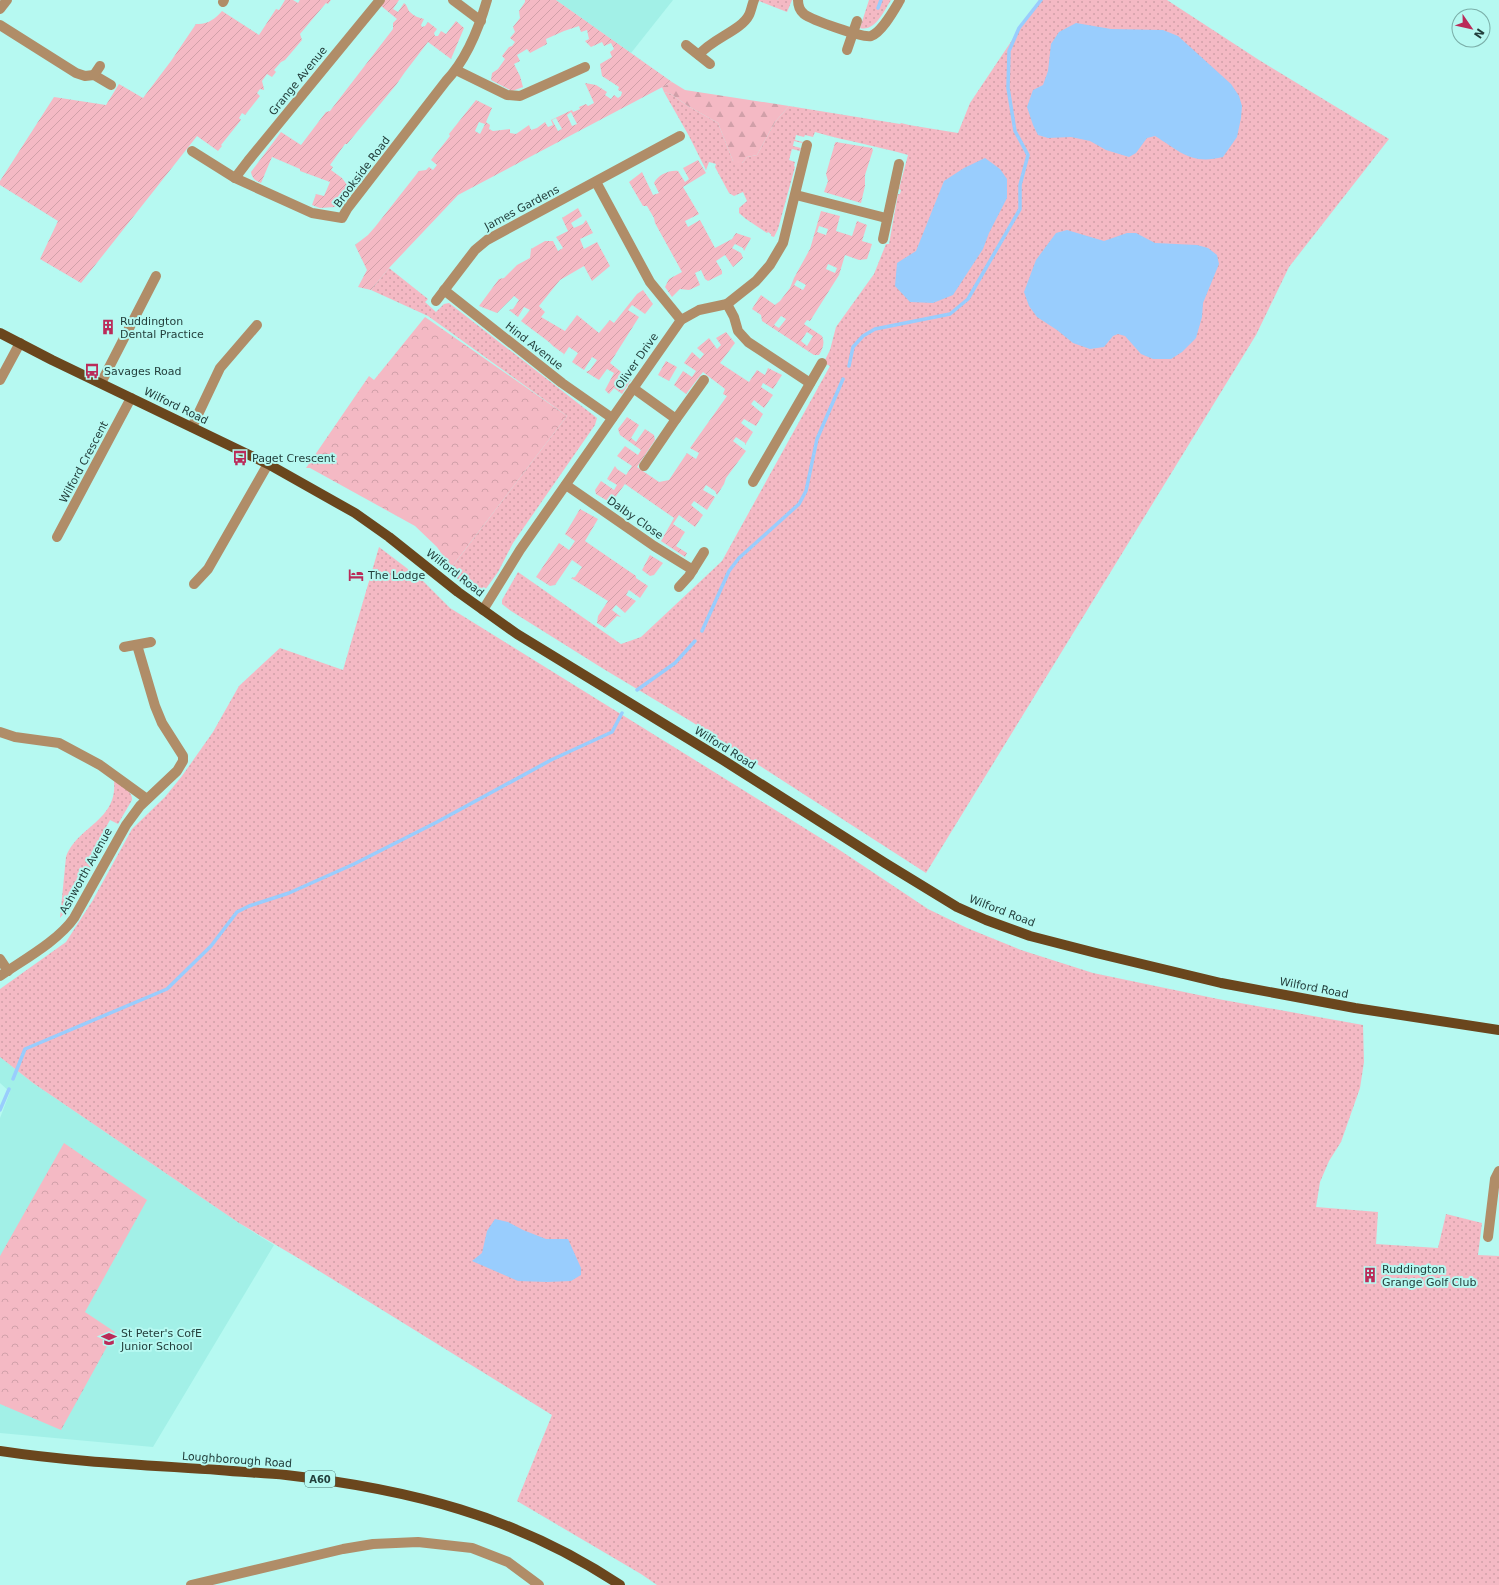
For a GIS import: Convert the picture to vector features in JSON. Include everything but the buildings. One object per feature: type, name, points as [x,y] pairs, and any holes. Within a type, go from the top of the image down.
[{"type":"main road","name":"Wilford Road","points":[[0,333],[268,464],[374,525],[452,588],[517,634],[723,760],[957,907],[986,920],[1030,936],[1088,952],[1221,983],[1355,1008],[1499,1030]]},
{"type":"main road","name":"Loughborough Road","points":[[0,1451],[87,1461],[285,1475],[358,1484],[454,1507],[499,1522],[572,1555],[620,1585]]},
{"type":"street","points":[[0,9],[6,0]]},
{"type":"street","name":"Grange Avenue","points":[[236,178],[248,161],[380,0]]},
{"type":"street","points":[[453,0],[481,20]]},
{"type":"street","name":"Brookside Road","points":[[192,151],[236,178],[312,213],[342,218],[356,197],[456,70],[481,20],[487,0]]},
{"type":"street","points":[[699,55],[708,45],[744,22],[750,15],[754,0]]},
{"type":"street","points":[[798,0],[798,6],[804,14],[865,37],[877,32],[900,0]]},
{"type":"street","points":[[847,50],[857,21]]},
{"type":"street","points":[[0,24],[70,70],[84,76],[94,75],[110,85]]},
{"type":"street","points":[[686,45],[710,64]]},
{"type":"street","points":[[94,75],[100,66]]},
{"type":"street","points":[[456,70],[507,96],[520,96],[585,68]]},
{"type":"street","name":"James Gardens","points":[[436,301],[475,250],[487,240],[680,136]]},
{"type":"street","name":"Oliver Drive","points":[[483,610],[520,550],[681,320],[699,310],[727,304],[756,282],[770,265],[783,243],[796,195],[807,145]]},
{"type":"street","points":[[883,239],[886,218],[899,164]]},
{"type":"street","points":[[596,182],[650,282],[681,320]]},
{"type":"street","points":[[796,195],[886,218]]},
{"type":"street","points":[[101,382],[156,276]]},
{"type":"street","name":"Hind Avenue","points":[[444,290],[562,383],[612,418]]},
{"type":"street","points":[[727,304],[734,317],[738,331],[748,342],[810,383]]},
{"type":"street","points":[[192,427],[220,368],[257,325]]},
{"type":"street","points":[[0,380],[20,343]]},
{"type":"street","points":[[753,482],[822,363]]},
{"type":"street","points":[[644,466],[704,380]]},
{"type":"street","points":[[632,388],[676,419]]},
{"type":"street","name":"Wilford Crescent","points":[[57,537],[131,398]]},
{"type":"street","points":[[194,584],[208,569],[268,464]]},
{"type":"street","name":"Dalby Close","points":[[566,484],[654,546],[693,570]]},
{"type":"street","points":[[679,587],[693,570],[704,552]]},
{"type":"street","points":[[124,647],[151,642]]},
{"type":"street","name":"Ashworth Avenue","points":[[4,973],[67,928],[134,812],[177,770],[183,761],[182,753],[162,723],[155,706],[137,645]]},
{"type":"street","points":[[0,732],[15,738],[59,743],[100,765],[147,799]]},
{"type":"street","points":[[0,959],[4,973]]},
{"type":"street","points":[[1488,1237],[1495,1179],[1499,1171]]},
{"type":"street","points":[[191,1585],[343,1549],[374,1544],[418,1542],[472,1548],[508,1562],[539,1585]]},
{"type":"shaded area","points":[[556,0],[673,0],[631,53]]},
{"type":"shaded area","points":[[1076,23],[1111,29],[1163,30],[1178,36],[1231,84],[1239,96],[1242,106],[1241,118],[1237,137],[1223,157],[1203,159],[1187,156],[1155,136],[1147,138],[1136,153],[1129,157],[1106,150],[1090,141],[1071,137],[1048,138],[1038,135],[1027,107],[1033,90],[1043,85],[1048,71],[1051,44],[1059,32]]},
{"type":"shaded area","points":[[985,158],[1000,169],[1007,179],[1007,198],[989,233],[983,249],[953,295],[933,303],[910,302],[895,286],[897,263],[916,251],[944,181],[964,168]]},
{"type":"shaded area","points":[[1067,230],[1104,241],[1127,233],[1136,233],[1155,243],[1197,245],[1208,248],[1217,255],[1219,264],[1203,303],[1202,317],[1196,338],[1182,352],[1171,359],[1153,359],[1141,354],[1125,336],[1118,334],[1113,336],[1104,347],[1090,349],[1073,343],[1037,317],[1029,306],[1024,292],[1036,260],[1056,233]]},
{"type":"shaded area","name":"St Peter's CofE Junior School","points":[[0,1057],[33,1083],[239,1223],[274,1245],[153,1447],[0,1433],[0,1118],[10,1092],[0,1083]]},
{"type":"shaded area","points":[[495,1219],[508,1222],[546,1239],[568,1239],[581,1268],[581,1275],[571,1281],[518,1281],[472,1261],[482,1253],[487,1231]]},
{"type":"green space","points":[[285,0],[293,0],[298,3],[300,0],[331,0],[328,4],[326,3],[300,34],[302,40],[285,60],[281,62],[274,70],[276,72],[272,77],[267,74],[262,81],[264,90],[260,89],[257,93],[260,96],[245,115],[242,113],[239,118],[241,120],[218,151],[197,136],[81,283],[40,259],[58,221],[0,185],[0,181],[54,97],[106,105],[119,84],[143,98],[171,61],[196,24],[204,24],[210,21],[217,17],[222,11],[259,35],[276,9],[279,10]]},
{"type":"green space","points":[[385,0],[399,0],[393,9],[398,12],[404,3],[409,11],[417,17],[424,19],[421,25],[422,27],[428,22],[437,29],[434,33],[435,36],[438,36],[441,31],[446,34],[456,21],[464,28],[451,59],[428,42],[396,85],[347,144],[345,144],[330,165],[333,167],[331,170],[342,178],[350,189],[335,207],[320,208],[312,205],[316,194],[324,196],[330,182],[300,171],[300,169],[272,157],[261,183],[255,180],[251,172],[281,132],[301,145],[326,112],[330,111],[393,29],[393,23],[397,19],[380,5]]},
{"type":"green space","points":[[525,0],[556,0],[672,82],[458,195],[389,268],[371,290],[358,287],[367,270],[355,245],[368,235],[375,227],[419,171],[426,170],[429,167],[433,170],[437,165],[431,160],[476,100],[492,108],[486,122],[490,125],[489,129],[493,131],[510,129],[510,133],[516,134],[529,125],[531,130],[537,128],[545,122],[548,127],[553,125],[551,120],[572,110],[573,112],[580,109],[579,107],[586,104],[588,106],[594,103],[585,83],[596,85],[607,92],[605,95],[611,99],[614,95],[618,98],[621,96],[622,92],[618,90],[619,87],[602,76],[600,64],[612,57],[610,52],[614,49],[611,43],[604,46],[602,42],[591,47],[585,41],[589,39],[587,30],[581,32],[579,26],[546,39],[547,44],[530,53],[527,49],[517,55],[520,61],[514,64],[520,76],[523,87],[512,91],[491,80],[492,73],[498,69],[505,59],[502,56],[515,42],[510,38],[515,32],[513,27],[520,18],[519,11]],"holes":[[[571,112],[577,124],[572,126],[567,115]],[[556,118],[562,129],[558,131],[552,120]],[[479,122],[485,124],[480,134],[475,131]]]},
{"type":"green space","points":[[759,0],[792,0],[787,12]]},
{"type":"green space","points":[[869,0],[891,0],[875,24],[870,27],[860,28]]},
{"type":"green space","points":[[1039,0],[1167,0],[1259,60],[1389,139],[1289,267],[1256,335],[926,873],[692,722],[511,611],[502,604],[502,600],[518,572],[621,644],[641,637],[722,561],[830,366],[826,364],[827,362],[824,362],[830,350],[836,327],[874,274],[886,244],[889,244],[898,194],[900,194],[901,190],[899,189],[908,155],[815,132],[813,137],[796,135],[795,140],[803,142],[794,141],[793,146],[801,148],[800,151],[792,149],[789,160],[795,162],[795,167],[778,229],[774,237],[739,213],[739,208],[747,201],[743,192],[734,196],[729,193],[715,167],[716,164],[709,162],[706,170],[664,92],[671,94],[688,106],[718,123],[733,161],[742,163],[747,157],[757,155],[775,122],[789,106],[958,133],[970,103]]},
{"type":"green space","points":[[672,82],[685,90],[789,106],[775,122],[757,155],[747,157],[738,165],[733,161],[718,123],[688,106],[671,94],[664,92],[662,87]]},
{"type":"green space","points":[[836,142],[872,148],[873,150],[865,175],[865,186],[861,203],[824,192],[828,181],[826,174]]},
{"type":"green space","points":[[698,160],[706,173],[683,187],[699,214],[685,221],[688,227],[700,220],[715,248],[732,239],[736,233],[751,238],[744,251],[743,248],[735,244],[732,248],[741,253],[743,258],[733,267],[725,255],[716,261],[722,271],[722,274],[708,281],[705,279],[701,270],[695,273],[700,285],[689,290],[680,289],[672,297],[665,287],[669,279],[682,272],[647,206],[643,206],[629,182],[642,172],[653,195],[659,193],[654,183],[661,175],[671,171],[678,171],[685,182],[689,179],[683,168]]},
{"type":"green space","points":[[578,208],[582,216],[571,223],[574,228],[583,224],[586,220],[593,233],[580,239],[584,249],[597,242],[610,266],[592,281],[584,266],[560,280],[539,306],[545,312],[541,317],[565,331],[577,315],[599,333],[610,320],[614,323],[637,294],[643,290],[653,304],[645,314],[632,305],[628,310],[639,317],[610,363],[631,380],[622,394],[614,388],[609,394],[605,390],[614,373],[607,369],[599,380],[586,372],[590,370],[597,360],[592,357],[584,370],[572,362],[578,353],[569,347],[563,356],[564,354],[521,321],[530,310],[524,307],[518,317],[509,310],[513,309],[519,300],[514,296],[497,313],[479,306],[499,279],[504,278],[517,265],[530,258],[531,249],[545,241],[553,241],[558,251],[563,248],[556,237],[568,231],[562,218]]},
{"type":"green space","points":[[821,211],[840,216],[836,231],[852,236],[857,221],[867,225],[862,241],[872,244],[867,259],[859,260],[845,255],[839,275],[810,321],[807,320],[804,324],[822,336],[823,346],[819,355],[814,355],[762,321],[761,315],[752,309],[761,295],[775,305],[780,301],[790,288],[810,249]],"holes":[[[819,226],[828,229],[826,235],[817,232]],[[828,264],[837,268],[835,273],[826,269]],[[797,280],[806,285],[803,290],[794,285]],[[781,316],[786,319],[779,328],[774,325]],[[807,332],[813,336],[807,346],[801,341]]]},
{"type":"green space","points":[[389,268],[428,299],[425,302],[436,312],[444,304],[449,303],[597,418],[595,425],[513,543],[498,572],[485,590],[479,594],[448,572],[567,416],[428,316],[371,290]]},
{"type":"green space","points":[[425,317],[567,416],[451,568],[437,547],[415,526],[310,468],[306,468],[369,376],[374,380]]},
{"type":"green space","points":[[726,332],[735,343],[720,363],[749,382],[757,370],[765,375],[768,368],[782,375],[773,389],[763,383],[761,387],[773,395],[764,408],[754,400],[751,404],[763,414],[756,426],[744,419],[741,423],[753,432],[745,445],[745,443],[736,437],[733,441],[746,451],[726,478],[717,495],[715,491],[706,485],[703,490],[715,497],[707,510],[694,501],[691,505],[703,515],[695,527],[679,515],[673,524],[685,532],[676,546],[687,553],[685,557],[661,541],[674,518],[625,484],[611,503],[596,494],[595,490],[601,481],[614,490],[617,485],[607,479],[615,466],[626,475],[632,466],[617,456],[625,446],[638,455],[641,450],[620,435],[618,429],[627,417],[639,425],[631,438],[636,442],[645,429],[654,435],[655,440],[637,467],[659,482],[669,480],[687,453],[696,459],[699,453],[690,448],[727,396],[723,394],[725,389],[703,372],[686,394],[674,385],[683,371],[692,377],[696,371],[684,363],[692,352],[700,359],[704,354],[697,348],[709,338],[717,349],[721,345],[716,338]]},
{"type":"green space","points":[[666,361],[677,367],[669,381],[658,375]]},
{"type":"green space","points":[[580,509],[598,519],[585,541],[648,586],[640,598],[629,590],[626,595],[636,601],[625,613],[616,605],[612,610],[621,617],[617,616],[605,628],[597,623],[598,616],[608,601],[571,578],[575,577],[582,567],[572,560],[555,585],[550,586],[536,577],[559,543],[569,550],[575,541],[565,534]]},
{"type":"green space","name":"Ruddington Grange Golf Club","points":[[379,547],[421,579],[450,608],[835,847],[928,909],[967,928],[1021,950],[1093,973],[1218,999],[1363,1025],[1364,1062],[1360,1088],[1341,1142],[1329,1161],[1320,1182],[1316,1207],[1378,1212],[1376,1244],[1438,1248],[1446,1214],[1482,1223],[1478,1255],[1499,1256],[1499,1585],[657,1585],[641,1574],[517,1501],[552,1415],[239,1223],[33,1083],[0,1057],[0,989],[66,942],[93,900],[132,829],[165,797],[182,776],[213,732],[239,686],[280,648],[343,670]]},
{"type":"green space","points":[[650,555],[663,563],[654,575],[650,576],[642,570]]},
{"type":"green space","points":[[114,781],[128,791],[132,797],[132,800],[118,824],[110,820],[100,838],[106,842],[66,911],[60,918],[66,857],[71,846],[96,822],[110,805],[114,794]]},
{"type":"green space","points":[[64,1143],[147,1200],[85,1312],[115,1332],[61,1430],[0,1404],[0,1256]]},
{"type":"waterway","points":[[878,8],[881,0]]},
{"type":"waterway","points":[[849,366],[853,347],[863,336],[875,329],[950,314],[968,299],[1020,209],[1020,185],[1028,155],[1015,131],[1008,88],[1009,51],[1019,28],[1041,0]]},
{"type":"waterway","points":[[702,631],[729,571],[739,558],[799,504],[806,491],[817,439],[843,379]]},
{"type":"waterway","points":[[637,690],[675,663],[695,641]]},
{"type":"waterway","points":[[13,1079],[25,1049],[167,989],[211,946],[237,912],[249,906],[289,893],[354,864],[437,822],[551,760],[612,732],[622,713]]},
{"type":"waterway","points":[[0,1110],[9,1089]]},
{"type":"place","name":"Ruddington Dental Practice","points":[[108,327]]},
{"type":"place","name":"Savages Road","points":[[92,371]]},
{"type":"place","name":"Paget Crescent","points":[[240,458]]},
{"type":"place","name":"The Lodge","points":[[356,575]]},
{"type":"place","name":"Ruddington Grange Golf Club","points":[[1370,1275]]},
{"type":"place","name":"St Peter's CofE Junior School","points":[[109,1339]]}]
